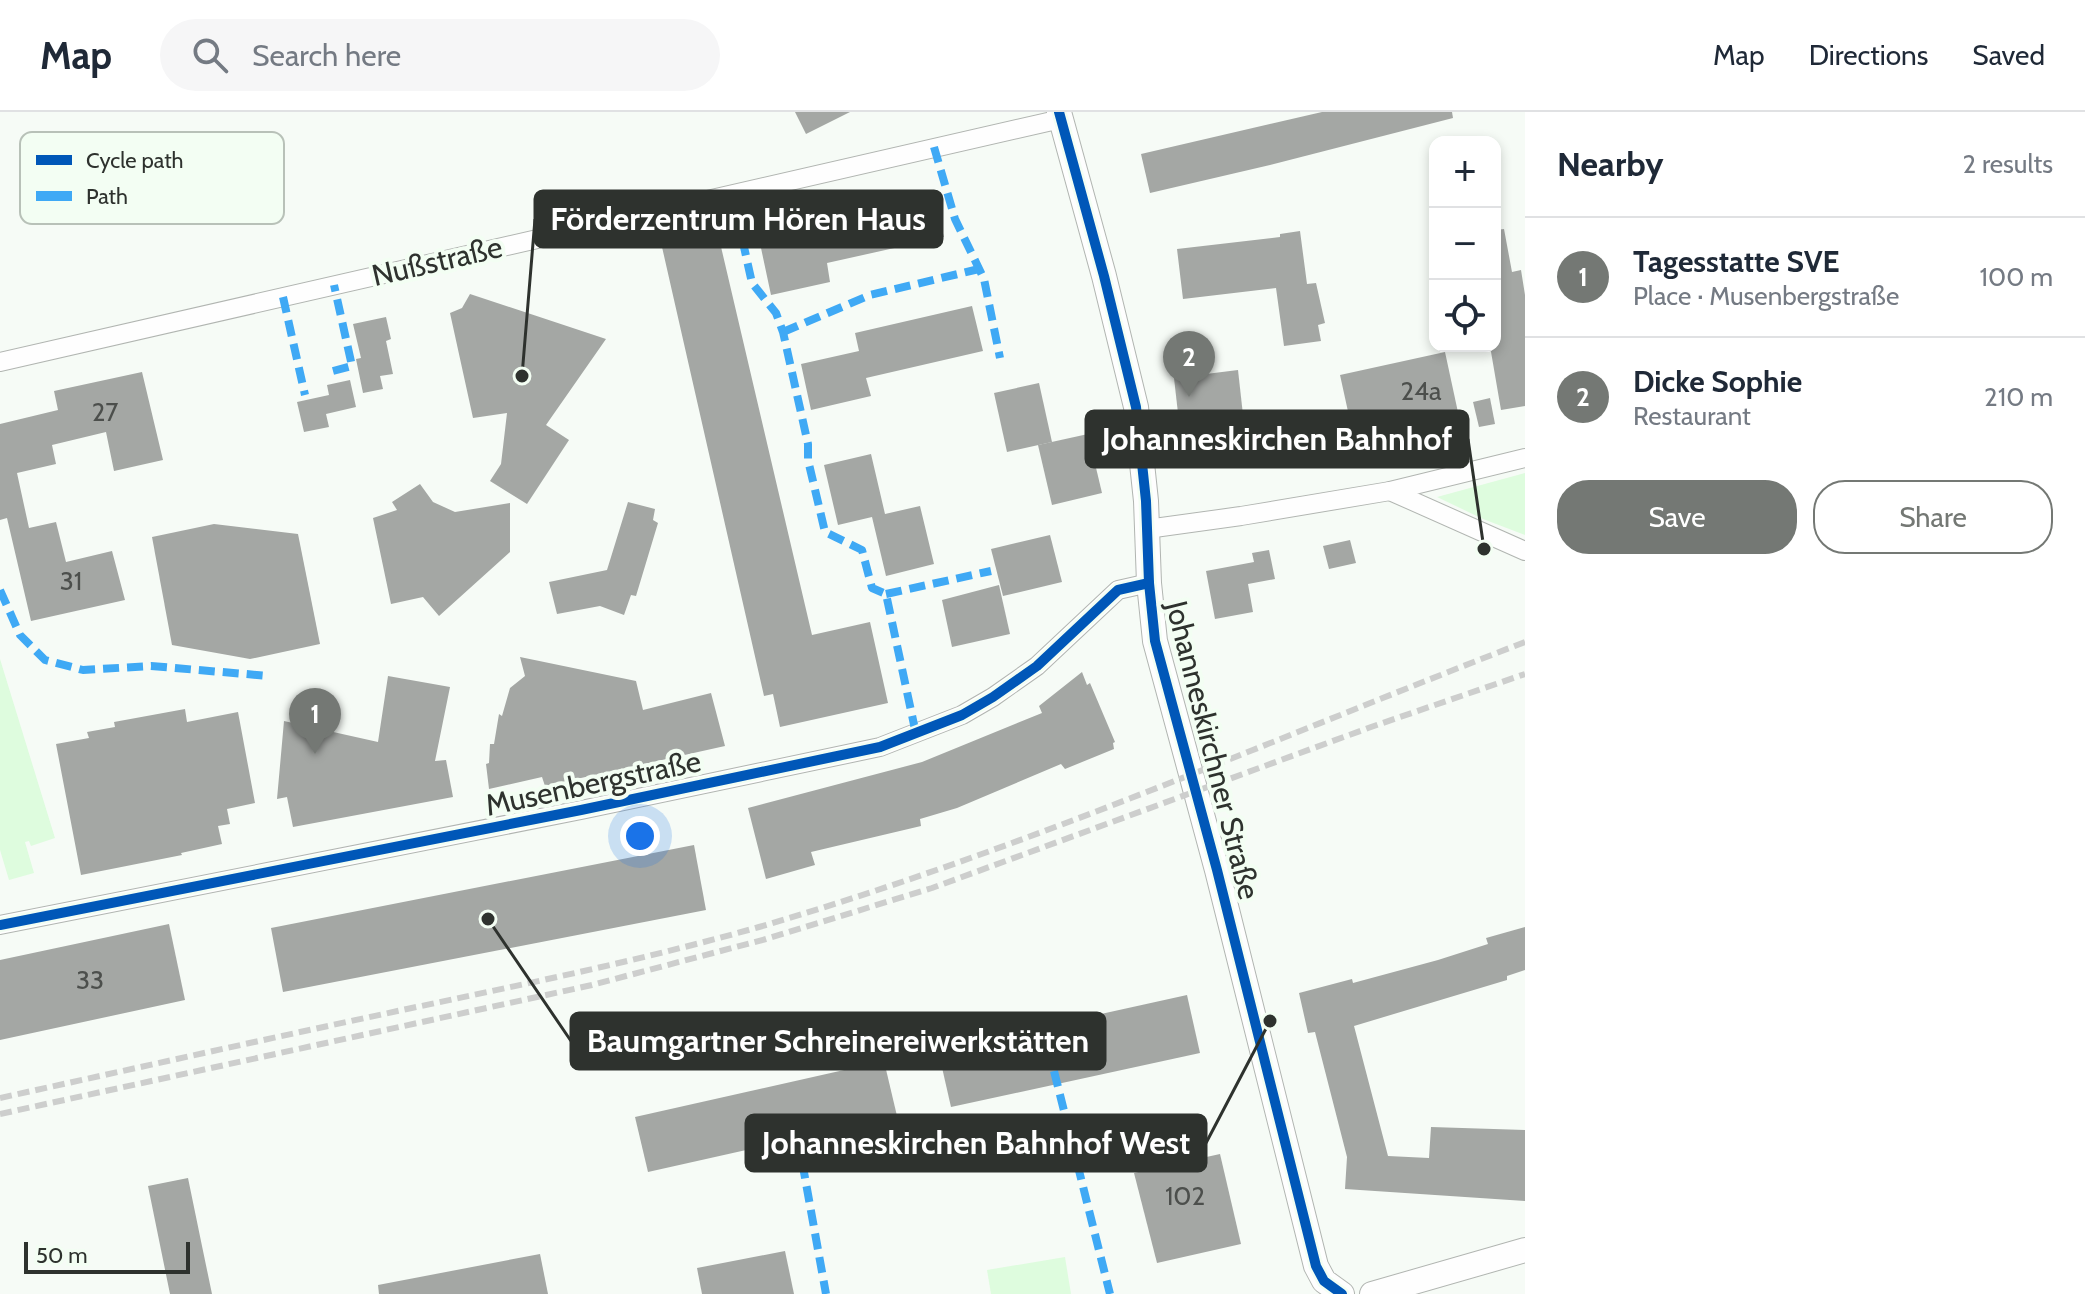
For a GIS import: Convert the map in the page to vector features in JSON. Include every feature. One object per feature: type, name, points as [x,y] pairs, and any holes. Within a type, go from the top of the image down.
[{"type":"street","name":"Nußstraße","points":[[0,362],[1060,116]]},
{"type":"street","name":"Johanneskirchner Straße","points":[[1060,116],[1136,407],[1155,641],[1217,870],[1316,1266],[1324,1281],[1340,1294]]},
{"type":"street","points":[[1147,529],[1390,491],[1525,458]]},
{"type":"street","points":[[1390,491],[1525,551]]},
{"type":"street","name":"Musenbergstraße","points":[[0,925],[581,810],[880,747],[962,715],[993,697],[1037,666],[1118,590],[1149,583]]},
{"type":"street","points":[[1372,1294],[1525,1250]]},
{"type":"green space","points":[[1525,473],[1525,535],[1437,497]]},
{"type":"green space","points":[[0,659],[55,838],[31,846],[29,841],[25,842],[34,873],[9,880],[0,850]]},
{"type":"green space","points":[[1065,1257],[1071,1294],[991,1294],[987,1270]]},
{"type":"building","points":[[795,112],[850,112],[806,134]]},
{"type":"building","points":[[1322,112],[1452,112],[1453,118],[1150,193],[1141,154]]},
{"type":"building","points":[[931,190],[944,237],[827,263],[830,282],[771,295],[761,248],[818,234],[814,218]]},
{"type":"building","points":[[1501,229],[1504,229],[1512,272],[1521,270],[1525,295],[1525,406],[1501,410],[1491,352],[1501,352]]},
{"type":"building","points":[[1300,231],[1307,284],[1316,283],[1325,323],[1318,325],[1321,341],[1284,346],[1276,288],[1183,299],[1177,249],[1280,237],[1280,234]]},
{"type":"building","points":[[718,234],[812,635],[870,622],[888,703],[780,727],[773,694],[764,696],[662,247]]},
{"type":"building","points":[[470,294],[606,339],[546,425],[569,440],[527,504],[490,481],[501,464],[507,413],[473,418],[450,313],[462,308]]},
{"type":"building","points":[[972,306],[983,351],[866,378],[871,396],[811,410],[801,364],[859,351],[855,333]]},
{"type":"building","points":[[386,317],[391,339],[386,341],[393,374],[380,376],[383,389],[363,393],[356,359],[361,358],[353,324]]},
{"type":"building","points":[[1445,352],[1459,417],[1354,439],[1340,375]]},
{"type":"building","points":[[1238,370],[1243,415],[1179,422],[1174,378]]},
{"type":"building","points":[[142,372],[163,460],[114,471],[106,432],[52,445],[56,464],[17,473],[29,528],[56,522],[66,562],[112,551],[125,600],[31,621],[7,518],[0,520],[0,424],[58,410],[54,391]]},
{"type":"building","points":[[350,380],[356,407],[326,414],[329,427],[304,432],[297,402],[329,395],[327,385]]},
{"type":"building","points":[[1039,383],[1052,442],[1007,452],[994,393]]},
{"type":"building","points":[[1490,398],[1495,424],[1479,427],[1473,402]]},
{"type":"building","points":[[1088,434],[1102,493],[1052,505],[1038,445]]},
{"type":"building","points":[[871,454],[885,514],[920,506],[934,564],[886,576],[872,517],[838,525],[824,465]]},
{"type":"building","points":[[420,484],[433,502],[455,512],[510,503],[510,552],[439,616],[423,597],[391,604],[373,518],[397,510],[392,502]]},
{"type":"building","points":[[628,502],[655,509],[653,520],[658,523],[636,596],[631,595],[624,615],[600,606],[557,614],[549,582],[607,570]]},
{"type":"building","points":[[214,524],[298,534],[320,644],[250,659],[172,645],[152,537]]},
{"type":"building","points":[[1050,535],[1062,582],[1003,596],[991,549]]},
{"type":"building","points":[[1350,540],[1356,563],[1329,569],[1323,546]]},
{"type":"building","points":[[1269,550],[1275,579],[1248,584],[1253,612],[1215,619],[1206,571],[1254,562],[1252,553]]},
{"type":"building","points":[[999,585],[1010,634],[952,647],[942,600]]},
{"type":"building","points":[[520,657],[636,681],[643,710],[711,693],[725,746],[545,786],[542,777],[489,789],[486,764],[489,763],[490,744],[494,744],[499,714],[502,716],[510,688],[525,676]]},
{"type":"building","points":[[1082,672],[1087,685],[1090,683],[1115,742],[1114,749],[1065,769],[1061,764],[957,808],[920,819],[921,826],[811,852],[815,865],[766,879],[748,808],[922,762],[1042,713],[1039,706]]},
{"type":"building","points":[[388,676],[450,687],[435,761],[446,760],[453,797],[293,827],[287,797],[277,799],[284,721],[378,742]]},
{"type":"building","points":[[185,709],[187,722],[238,712],[255,803],[227,809],[230,824],[218,826],[222,844],[81,875],[56,744],[89,738],[87,732],[115,727],[114,722]]},
{"type":"building","points":[[694,845],[706,910],[283,992],[271,928]]},
{"type":"building","points":[[169,924],[185,1000],[0,1040],[0,960]]},
{"type":"building","points":[[1525,927],[1525,970],[1507,976],[1507,980],[1354,1026],[1388,1156],[1429,1158],[1431,1127],[1525,1130],[1525,1201],[1345,1189],[1347,1157],[1315,1032],[1308,1033],[1299,993],[1352,979],[1353,983],[1438,960],[1488,944],[1486,938]]},
{"type":"building","points":[[1187,995],[1200,1053],[951,1107],[938,1050]]},
{"type":"building","points":[[884,1061],[897,1116],[648,1172],[635,1117]]},
{"type":"building","points":[[1220,1154],[1241,1244],[1157,1263],[1134,1173]]},
{"type":"building","points":[[188,1178],[212,1294],[170,1294],[148,1186]]},
{"type":"building","points":[[785,1251],[794,1294],[702,1294],[697,1268]]},
{"type":"building","points":[[540,1254],[548,1294],[379,1294],[378,1285]]},
{"type":"railway","points":[[0,1098],[584,971],[759,927],[856,897],[1049,829],[1525,642]]},
{"type":"railway","points":[[0,1114],[592,985],[766,939],[932,888],[1371,727],[1525,674]]},
{"type":"marked path","points":[[934,147],[955,219],[984,279],[1000,358]]},
{"type":"marked path","points":[[732,193],[752,283],[776,313],[783,332],[825,532],[862,550],[872,588],[886,594],[916,734]]},
{"type":"marked path","points":[[783,332],[870,295],[979,269]]},
{"type":"marked path","points":[[333,371],[352,366],[334,285]]},
{"type":"marked path","points":[[283,297],[305,395]]},
{"type":"marked path","points":[[886,594],[991,571]]},
{"type":"marked path","points":[[0,590],[20,635],[45,660],[83,670],[151,666],[269,676]]},
{"type":"marked path","points":[[1054,1071],[1110,1294]]},
{"type":"marked path","points":[[798,1139],[826,1294]]},
{"type":"cycle path","points":[[1059,112],[1136,407],[1155,641],[1217,870],[1316,1266],[1324,1281],[1342,1294]]},
{"type":"cycle path","points":[[0,925],[581,810],[880,747],[962,715],[993,697],[1037,666],[1118,590],[1149,583]]},
{"type":"place","name":"Förderzentrum Hören Haus","points":[[522,376]]},
{"type":"place","name":"Dicke Sophie","points":[[1189,397]]},
{"type":"place","name":"Johanneskirchen Bahnhof","points":[[1484,549]]},
{"type":"place","name":"Tagesstatte SVE","points":[[315,754]]},
{"type":"place","name":"Baumgartner Schreinereiwerkstätten","points":[[488,919]]},
{"type":"place","name":"Johanneskirchen Bahnhof West","points":[[1270,1021]]}]
